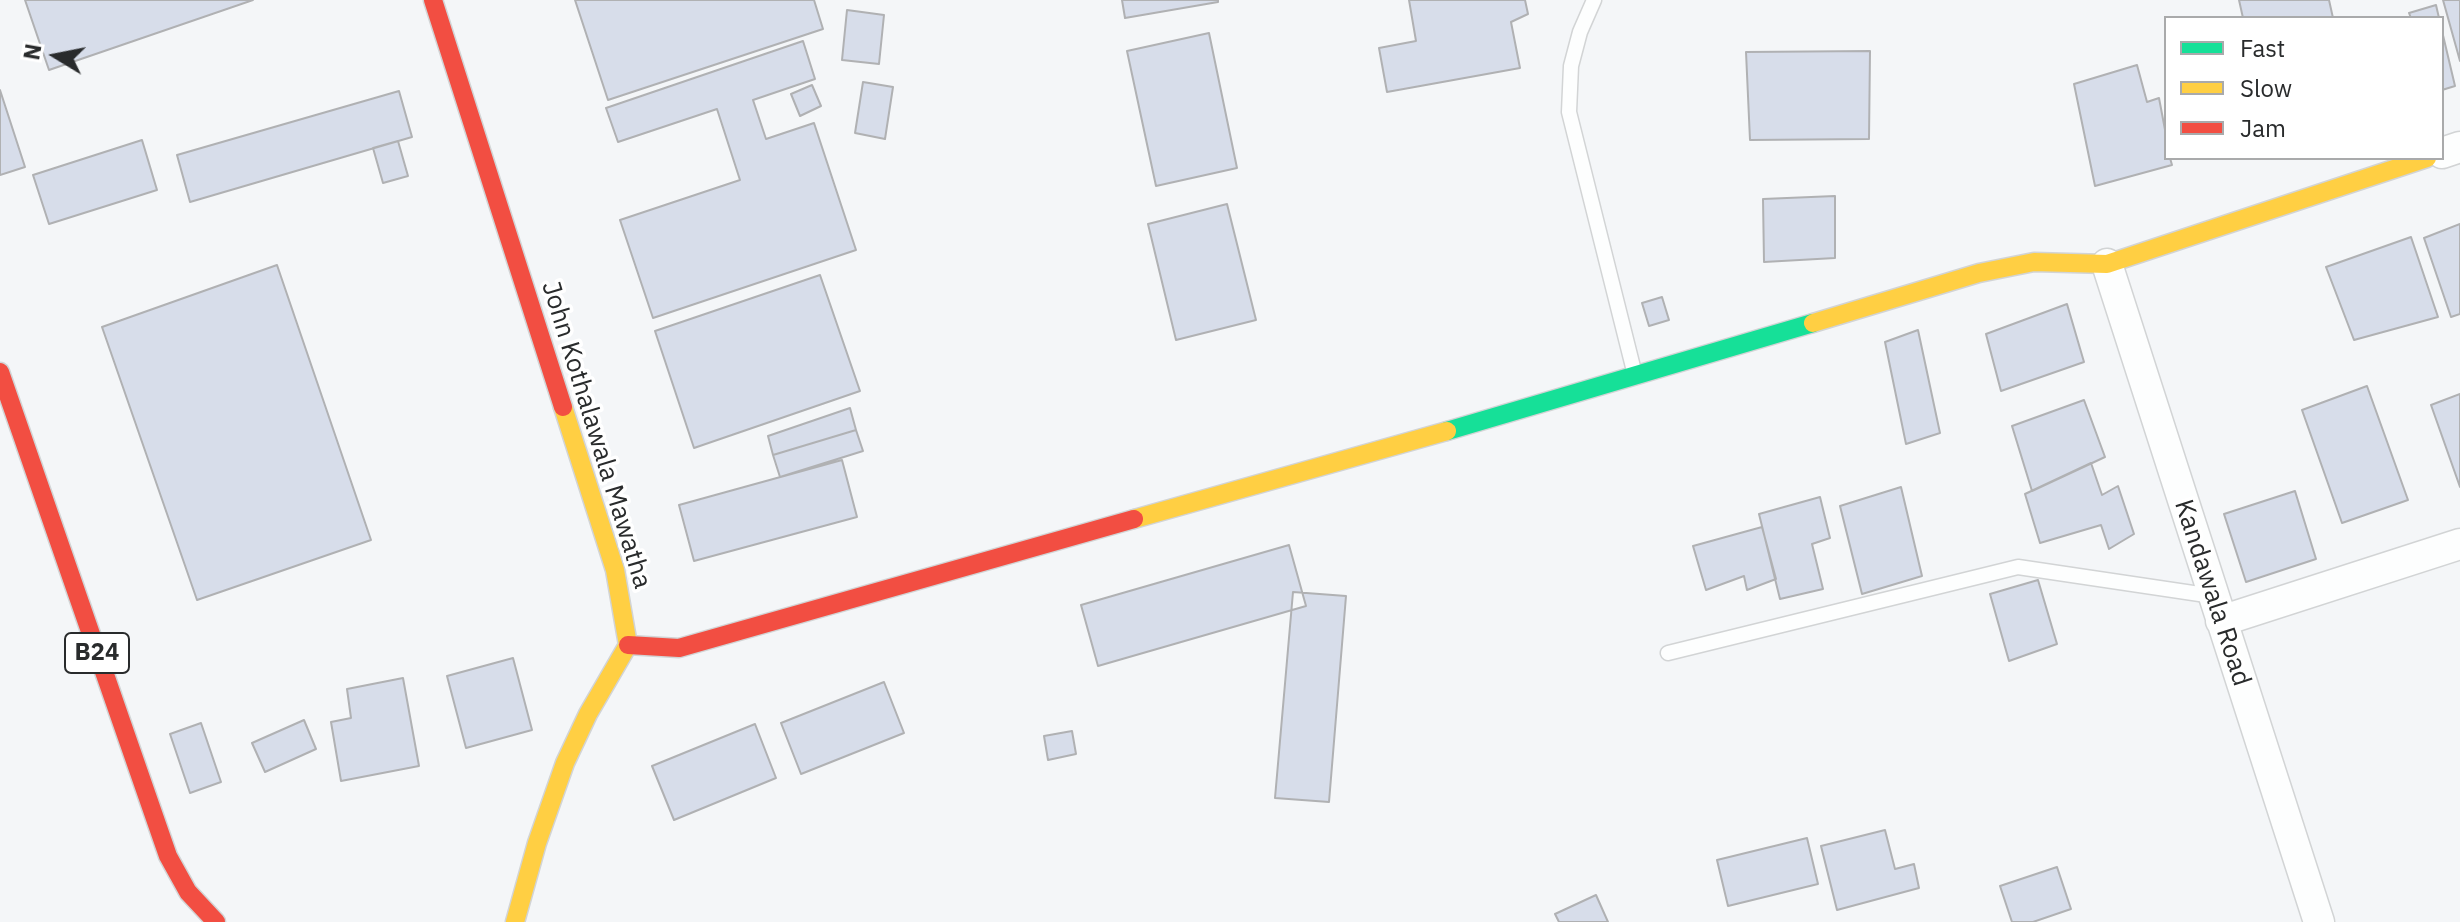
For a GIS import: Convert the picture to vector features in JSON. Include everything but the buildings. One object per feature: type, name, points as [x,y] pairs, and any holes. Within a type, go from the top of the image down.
[{"type":"street","name":"John Kothalawala Mawatha","points":[[433,0],[615,570],[628,645]]},
{"type":"street","points":[[515,922],[529,865],[554,794],[587,716],[628,645],[679,648],[1636,377],[1979,273],[2034,262],[2107,264],[2421,160]]},
{"type":"street","name":"Kandawala Road","points":[[2107,264],[2319,922]]},
{"type":"street","name":"B24","points":[[0,372],[168,856],[186,890],[202,911],[216,922]]},
{"type":"street","points":[[2217,609],[2460,544]]},
{"type":"lane","points":[[1594,0],[1580,32],[1571,66],[1569,112],[1636,377]]},
{"type":"lane","points":[[1668,653],[2018,567],[2217,609]]},
{"type":"traffic: fast","points":[[1447,431],[1813,323]]},
{"type":"traffic: slow","points":[[1813,323],[1979,273],[2034,262],[2107,264],[2421,160]]},
{"type":"traffic: slow","points":[[515,922],[537,843],[565,763],[588,714],[628,645],[615,570],[563,407]]},
{"type":"traffic: slow","points":[[1134,519],[1447,431]]},
{"type":"traffic: jam","points":[[433,0],[563,407]]},
{"type":"traffic: jam","points":[[0,372],[168,856],[188,892],[216,922]]},
{"type":"traffic: jam","points":[[628,645],[679,648],[1134,519]]}]
